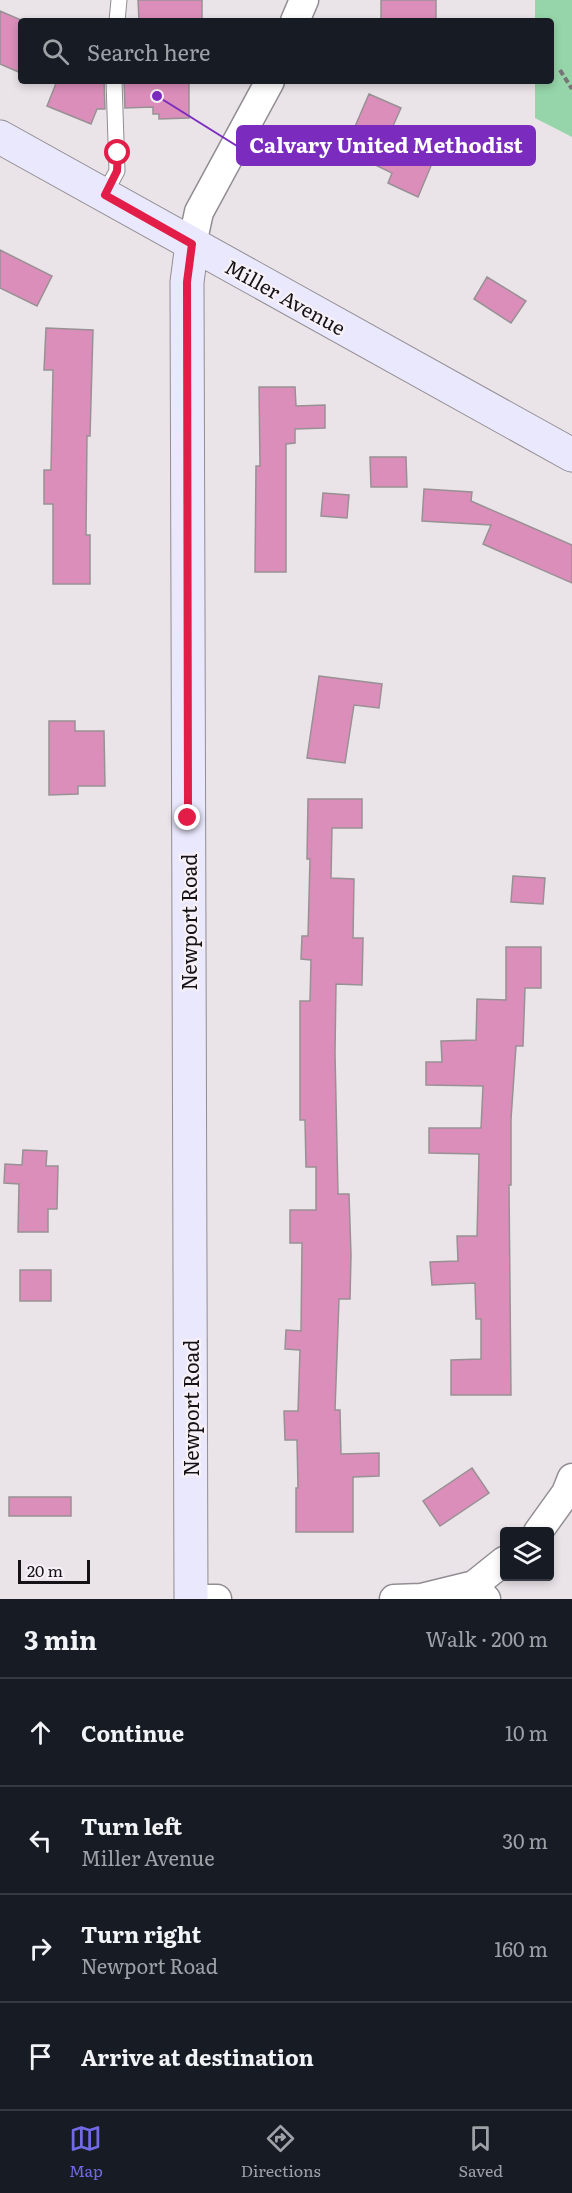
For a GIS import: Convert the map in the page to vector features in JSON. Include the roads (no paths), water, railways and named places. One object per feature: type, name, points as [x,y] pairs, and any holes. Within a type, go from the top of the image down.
[{"type":"street","points":[[296,18],[304,0]]},
{"type":"street","points":[[192,244],[199,212],[268,84]]},
{"type":"street","name":"Miller Avenue","points":[[0,137],[572,455]]},
{"type":"street","name":"Newport Road","points":[[191,1599],[187,282],[192,244]]},
{"type":"street","points":[[542,1527],[566,1493],[572,1478]]},
{"type":"street","points":[[394,1599],[480,1592],[500,1566]]},
{"type":"street","points":[[191,1599],[217,1599]]},
{"type":"lane","points":[[117,18],[118,0]]},
{"type":"lane","points":[[105,195],[117,171],[114,84]]},
{"type":"place","name":"Calvary United Methodist","points":[[157,96]]}]
